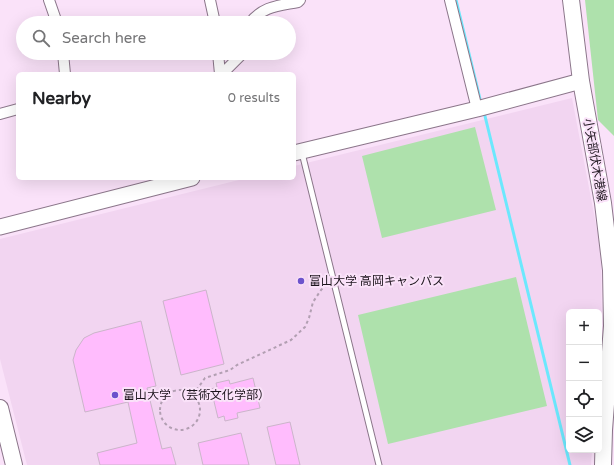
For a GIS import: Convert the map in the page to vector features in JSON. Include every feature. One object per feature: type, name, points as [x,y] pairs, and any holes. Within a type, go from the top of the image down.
[{"type":"main road","name":"小矢部伏木港線","points":[[571,0],[581,81],[603,203],[611,270],[612,326],[604,430],[603,465]]},
{"type":"main road","points":[[0,408],[14,465]]},
{"type":"street","points":[[49,0],[55,16]]},
{"type":"street","points":[[210,0],[213,16]]},
{"type":"street","points":[[255,16],[270,7],[298,2],[300,0]]},
{"type":"street","points":[[450,0],[483,107]]},
{"type":"street","points":[[64,60],[65,72]]},
{"type":"street","points":[[219,60],[221,72]]},
{"type":"street","points":[[223,72],[236,60]]},
{"type":"street","points":[[298,153],[581,81]]},
{"type":"street","points":[[0,114],[16,110]]},
{"type":"street","points":[[0,226],[184,180]]},
{"type":"lane","points":[[298,153],[334,281],[379,465]]},
{"type":"path","points":[[193,395],[205,378],[230,370],[255,356],[291,340],[305,327],[313,302],[321,290],[334,281]]},
{"type":"path","points":[[181,390],[193,395],[198,400],[200,406],[198,420],[194,425],[182,431],[169,428],[161,417],[161,404],[164,398],[174,391],[181,390]]},
{"type":"shaded area","name":"富山大学 高岡キャンパス","points":[[572,98],[601,251],[602,309],[566,309],[566,453],[592,453],[591,465],[27,465],[0,359],[0,239],[239,180],[296,180],[296,166]]},
{"type":"green space","points":[[585,0],[614,0],[614,136],[598,120]]},
{"type":"green space","points":[[475,127],[496,210],[382,238],[362,156]]},
{"type":"green space","points":[[516,277],[547,406],[388,444],[358,315]]},
{"type":"building","points":[[206,290],[224,364],[181,375],[163,301]]},
{"type":"building","name":"富山大学 （芸術文化学部）","points":[[141,321],[156,386],[147,388],[162,449],[171,447],[176,465],[100,465],[97,453],[137,443],[128,402],[85,412],[73,360],[76,350],[84,338],[94,333]]},
{"type":"building","points":[[253,378],[260,408],[237,413],[238,418],[225,421],[224,416],[218,418],[211,389],[217,387],[216,383],[229,380],[230,384]]},
{"type":"building","points":[[290,422],[300,465],[276,465],[267,427]]},
{"type":"building","points":[[241,433],[249,465],[203,465],[198,443]]},
{"type":"waterway","points":[[456,0],[481,103]]},
{"type":"waterway","points":[[484,112],[570,465]]},
{"type":"place","name":"富山大学 高岡キャンパス","points":[[301,281]]},
{"type":"place","name":"富山大学 （芸術文化学部）","points":[[115,395]]}]
